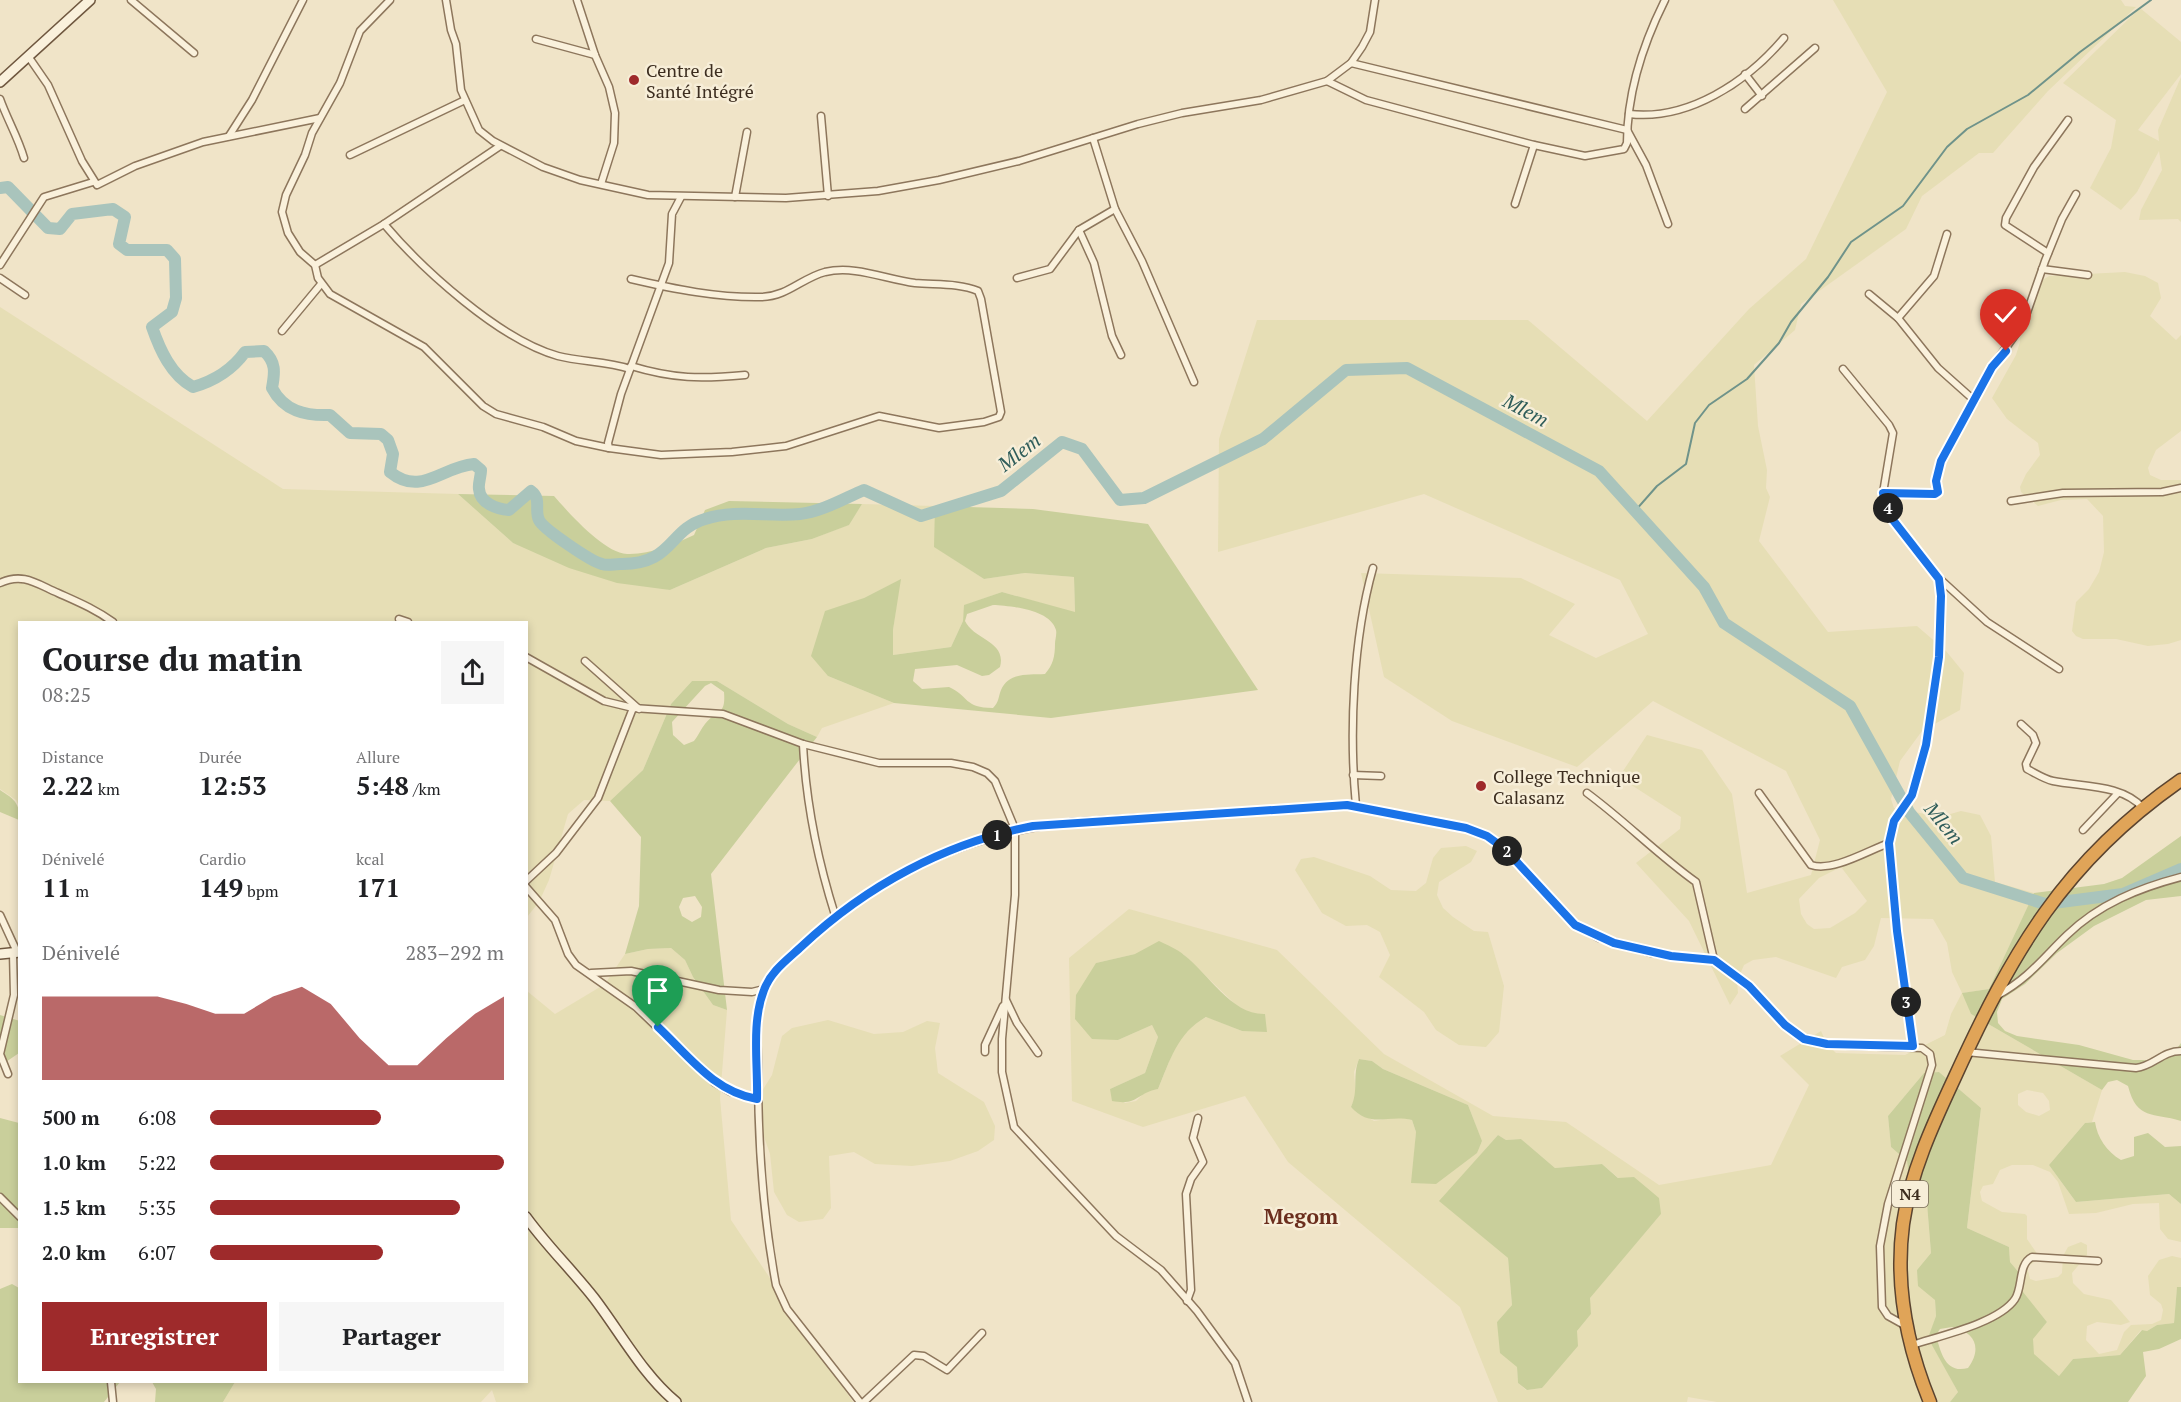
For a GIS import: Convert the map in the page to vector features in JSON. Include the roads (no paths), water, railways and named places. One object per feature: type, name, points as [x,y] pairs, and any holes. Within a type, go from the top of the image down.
[{"type":"highway","name":"N4","points":[[1930,1402],[1906,1326],[1901,1262],[1908,1201],[1936,1118],[1993,998],[2029,934],[2043,914],[2081,865],[2141,805],[2181,770]]},
{"type":"highway","name":"N4","points":[[2141,805],[2181,780]]},
{"type":"street","points":[[0,82],[90,0]]},
{"type":"street","points":[[131,0],[194,52]]},
{"type":"street","points":[[229,136],[252,100],[303,0]]},
{"type":"street","points":[[390,0],[360,31],[340,83],[320,118],[286,195],[282,212],[283,221],[294,243],[310,263],[315,265],[321,284],[330,294],[424,347],[489,410],[576,441],[661,455],[764,449],[806,440],[866,418],[879,416],[939,428],[984,422],[999,417],[1001,412],[981,299],[978,291],[967,286],[913,282],[854,270],[827,272],[813,276],[784,294],[763,297],[716,295],[631,279]]},
{"type":"street","points":[[446,0],[456,44],[458,77],[465,100],[479,130],[500,146],[543,167],[648,195],[735,197],[828,196],[939,180],[1018,161],[1182,113],[1261,100],[1327,81],[1351,63],[1370,32],[1375,0]]},
{"type":"street","points":[[577,0],[595,55],[609,87],[616,127],[610,157],[601,184]]},
{"type":"street","points":[[1327,81],[1366,100],[1534,145],[1586,156],[1615,153],[1624,149],[1642,56],[1665,0]]},
{"type":"street","points":[[1629,114],[1643,116],[1691,107],[1710,98],[1769,55],[1784,38]]},
{"type":"street","points":[[536,39],[595,55]]},
{"type":"street","points":[[1745,109],[1815,48]]},
{"type":"street","points":[[28,56],[48,85],[93,182]]},
{"type":"street","points":[[1351,63],[1627,130],[1646,165],[1668,224]]},
{"type":"street","points":[[1745,74],[1762,96]]},
{"type":"street","points":[[0,99],[5,115],[14,126],[24,158]]},
{"type":"street","points":[[350,155],[465,100]]},
{"type":"street","points":[[821,116],[828,196]]},
{"type":"street","points":[[0,265],[44,197],[93,182],[102,184],[135,166],[165,154],[229,136],[320,118]]},
{"type":"street","points":[[2048,253],[2011,230],[2005,225],[2006,218],[2034,167],[2068,120]]},
{"type":"street","points":[[735,197],[747,132]]},
{"type":"street","points":[[1093,138],[1115,209],[1142,261],[1194,382]]},
{"type":"street","points":[[1515,204],[1534,145]]},
{"type":"street","points":[[315,265],[384,224],[500,146]]},
{"type":"street","points":[[1883,493],[1935,494],[1938,492],[1936,481],[1941,461],[1992,367],[2023,324],[2048,253],[2062,219],[2076,194]]},
{"type":"street","points":[[609,448],[610,434],[631,367],[669,263],[672,214],[681,196]]},
{"type":"street","points":[[1017,278],[1050,269],[1079,230],[1115,209]]},
{"type":"street","points":[[384,224],[433,274],[511,333],[558,356],[631,367],[666,376],[698,378],[745,375]]},
{"type":"street","points":[[1079,230],[1094,262],[1112,336],[1121,355]]},
{"type":"street","points":[[1898,318],[1934,276],[1947,234]]},
{"type":"street","points":[[2042,269],[2088,275]]},
{"type":"street","points":[[0,278],[25,295]]},
{"type":"street","points":[[282,331],[321,284]]},
{"type":"street","points":[[1869,294],[1898,318],[1938,368],[1975,401]]},
{"type":"street","points":[[1843,369],[1893,433],[1883,493],[1893,520],[1939,579],[1987,622],[2059,669]]},
{"type":"street","points":[[2010,501],[2063,493],[2162,492],[2181,488]]},
{"type":"street","points":[[1356,806],[1353,775],[1353,707],[1363,612],[1373,568]]},
{"type":"street","points":[[0,583],[9,579],[28,578],[95,609],[112,621]]},
{"type":"street","points":[[1913,1046],[1897,931],[1889,843],[1894,821],[1912,795],[1926,745],[1939,657],[1941,617],[1939,579]]},
{"type":"street","points":[[399,620],[404,621]]},
{"type":"street","points":[[528,658],[604,701],[636,709],[723,714],[803,744],[879,763],[951,763],[974,766],[987,772],[995,781],[1015,829],[1014,895],[1002,1072],[1014,1127],[1116,1236],[1156,1265],[1187,1301],[1235,1363],[1248,1402]]},
{"type":"street","points":[[585,661],[636,709]]},
{"type":"street","points":[[528,878],[556,853],[598,798],[636,709]]},
{"type":"street","points":[[2021,724],[2033,735],[2036,743],[2027,769],[2051,780],[2098,787],[2118,793],[2141,805]]},
{"type":"street","points":[[803,744],[805,783],[814,843],[835,915]]},
{"type":"street","points":[[1353,775],[1381,776]]},
{"type":"street","points":[[1587,793],[1696,882],[1714,960]]},
{"type":"street","points":[[1759,793],[1811,865],[1820,868],[1830,866],[1889,843]]},
{"type":"street","points":[[2083,830],[2118,793]]},
{"type":"street","points":[[860,1402],[794,1319],[778,1293],[761,1165],[757,1099],[757,1024],[764,988],[777,968],[835,915],[900,873],[1015,829],[1073,822],[1311,806],[1356,806],[1466,828],[1495,840],[1575,925],[1599,938],[1652,953],[1714,960],[1749,986],[1785,1025],[1804,1039],[1827,1044],[1913,1046],[1926,1050],[1932,1065],[1890,1193],[1880,1246],[1882,1307],[1888,1316],[1906,1326]]},
{"type":"street","points":[[1993,998],[2031,974],[2067,935],[2111,902],[2145,887],[2181,877]]},
{"type":"street","points":[[528,889],[558,924],[571,959],[636,1007],[714,1082],[731,1092],[757,1099]]},
{"type":"street","points":[[0,915],[16,952],[14,995],[0,1054],[8,1074]]},
{"type":"street","points":[[0,954],[16,952]]},
{"type":"street","points":[[590,974],[631,971],[711,989],[752,992],[764,988]]},
{"type":"street","points":[[985,1052],[985,1045],[1006,1000]]},
{"type":"street","points":[[1006,1000],[1017,1023],[1038,1053]]},
{"type":"street","points":[[1966,1052],[2136,1068],[2148,1066],[2167,1052],[2181,1051]]},
{"type":"street","points":[[1187,1301],[1191,1290],[1186,1194],[1187,1186],[1203,1162],[1193,1138],[1198,1119]]},
{"type":"street","points":[[0,1197],[18,1215]]},
{"type":"street","points":[[528,1220],[540,1238],[592,1296],[655,1380],[676,1402]]},
{"type":"street","points":[[1911,1346],[1979,1323],[2000,1312],[2015,1300],[2023,1266],[2032,1257],[2098,1261]]},
{"type":"street","points":[[864,1402],[914,1355],[924,1356],[946,1371],[982,1333]]},
{"type":"street","points":[[111,1383],[113,1402]]},
{"type":"waterway","points":[[1635,511],[1657,486],[1686,464],[1695,423],[1709,405],[1747,379],[1779,343],[1791,322],[1828,277],[1851,242],[1903,206],[1947,147],[1967,129],[2028,95],[2080,52],[2151,0]]},
{"type":"waterway","name":"Mlem","points":[[0,188],[8,187],[48,228],[60,229],[72,214],[113,209],[125,217],[119,244],[127,250],[167,250],[175,259],[176,298],[172,312],[152,327],[172,369],[193,387],[222,374],[245,352],[264,351],[271,359],[274,368],[272,388],[283,402],[304,413],[330,415],[350,433],[381,434],[388,440],[393,454],[390,472],[401,479],[412,482],[422,481],[462,466],[474,464],[481,470],[479,489],[486,502],[509,510],[531,491],[536,498],[538,516],[542,524],[579,552],[604,565],[637,563],[650,559],[693,524],[705,519],[728,514],[808,513],[864,490],[921,516],[1001,491],[1062,442],[1082,449],[1120,500],[1144,498],[1263,439],[1346,370],[1407,368],[1599,471],[1704,587],[1724,623],[1850,706],[1909,812],[1963,878],[2045,904],[2123,894],[2181,869]]},
{"type":"place","name":"Centre de Santé Intégré","points":[[634,80]]},
{"type":"place","name":"College Technique Calasanz","points":[[1481,786]]},
{"type":"district","name":"Megom","points":[[1301,1216]]}]
